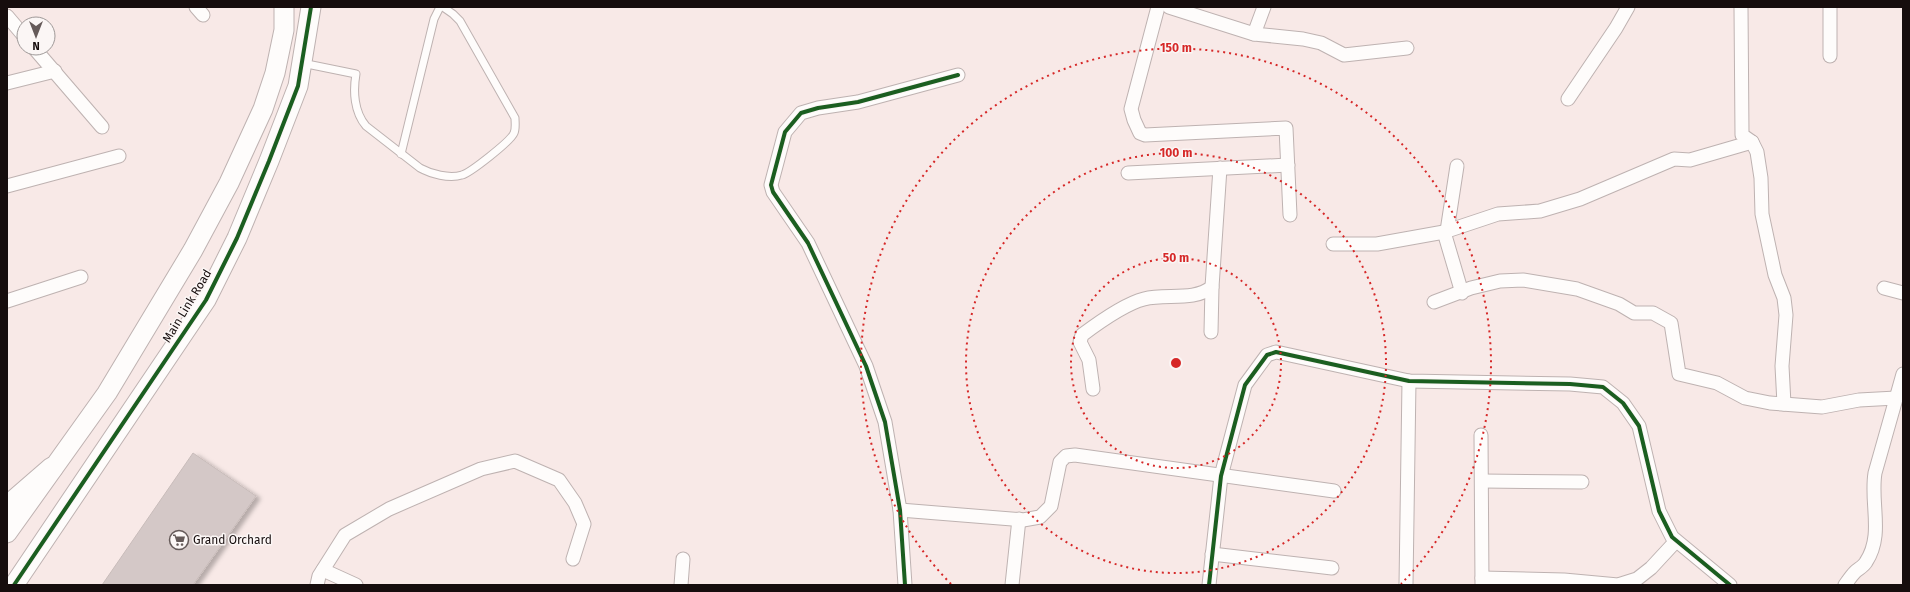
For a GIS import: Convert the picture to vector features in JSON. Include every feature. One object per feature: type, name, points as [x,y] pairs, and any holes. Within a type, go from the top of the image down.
[{"type":"main road","points":[[7,507],[52,468]]},
{"type":"street","name":"Main Link Road","points":[[7,533],[107,393],[193,250],[229,183],[263,109],[275,73],[284,30],[284,7]]},
{"type":"street","name":"Main Link Road","points":[[14,585],[206,300],[237,238],[298,86],[311,7]]},
{"type":"street","points":[[1158,7],[1131,109],[1140,133],[1145,135],[1286,128],[1290,215]]},
{"type":"street","points":[[1169,7],[1254,34],[1302,39],[1322,43],[1344,55],[1407,48]]},
{"type":"street","points":[[1254,34],[1264,7]]},
{"type":"street","points":[[1568,99],[1616,28],[1628,7]]},
{"type":"street","points":[[1741,7],[1742,134],[1752,142],[1757,152],[1761,178],[1762,214],[1769,251],[1778,284],[1784,298],[1785,309],[1782,355],[1784,404]]},
{"type":"street","points":[[1830,7],[1830,56]]},
{"type":"street","points":[[7,16],[16,27]]},
{"type":"street","points":[[41,56],[102,127]]},
{"type":"street","points":[[7,83],[55,72]]},
{"type":"street","points":[[904,585],[900,510],[885,422],[866,366],[808,243],[773,192],[771,185],[785,132],[801,113],[818,108],[858,102],[958,75]]},
{"type":"street","points":[[1333,244],[1377,244],[1446,231],[1498,214],[1540,211],[1580,199],[1674,159],[1690,160],[1752,142]]},
{"type":"street","points":[[7,186],[119,156]]},
{"type":"street","points":[[1128,173],[1288,165]]},
{"type":"street","points":[[1457,166],[1446,231],[1462,293]]},
{"type":"street","points":[[1211,332],[1212,287],[1220,168]]},
{"type":"street","points":[[7,301],[81,277]]},
{"type":"street","points":[[1434,302],[1462,293],[1471,288],[1500,281],[1523,280],[1577,289],[1619,304],[1634,313],[1653,313],[1672,323],[1679,374],[1717,383],[1745,398],[1770,403],[1822,407],[1858,400],[1896,398]]},
{"type":"street","points":[[1093,389],[1089,360],[1080,342],[1082,335],[1129,305],[1142,299],[1156,296],[1194,296],[1205,293],[1212,287]]},
{"type":"street","points":[[1884,288],[1903,293]]},
{"type":"street","points":[[1209,585],[1221,476],[1245,385],[1267,355],[1276,352],[1409,381],[1570,384],[1603,387],[1623,403],[1638,426],[1659,511],[1672,537],[1730,585]]},
{"type":"street","points":[[1846,585],[1854,574],[1866,563],[1873,550],[1877,526],[1873,484],[1903,374]]},
{"type":"street","points":[[1406,585],[1409,381]]},
{"type":"street","points":[[1481,434],[1482,581],[1564,580],[1618,585],[1637,579],[1651,568],[1676,541]]},
{"type":"street","points":[[900,510],[1019,520],[1040,517],[1051,506],[1060,462],[1066,456],[1074,455],[1334,491]]},
{"type":"street","points":[[317,585],[319,576],[345,535],[389,508],[481,469],[515,461],[560,480],[576,503],[584,524],[573,559]]},
{"type":"street","points":[[1482,481],[1582,482]]},
{"type":"street","points":[[1012,585],[1019,520]]},
{"type":"street","points":[[1212,554],[1332,568]]},
{"type":"street","points":[[681,585],[683,559]]},
{"type":"street","points":[[323,570],[356,585]]},
{"type":"lane","points":[[401,154],[434,19],[440,7]]},
{"type":"lane","points":[[302,63],[356,74],[356,103],[359,118],[366,126],[401,154],[429,173],[450,176],[463,175],[507,144],[515,132],[515,118],[466,31],[453,14],[443,7]]},
{"type":"building","name":"Grand Orchard","points":[[193,453],[256,496],[193,585],[102,585]]},
{"type":"cycle path","points":[[14,585],[206,300],[237,238],[298,86],[311,7]]},
{"type":"cycle path","points":[[905,585],[900,510],[885,422],[866,366],[808,243],[773,192],[771,185],[785,132],[801,113],[818,108],[858,102],[958,75]]},
{"type":"cycle path","points":[[1209,585],[1221,476],[1245,385],[1267,355],[1276,352],[1409,381],[1570,384],[1603,387],[1623,403],[1639,426],[1659,511],[1672,537],[1730,585]]},
{"type":"place","name":"Grand Orchard","points":[[179,540]]}]
